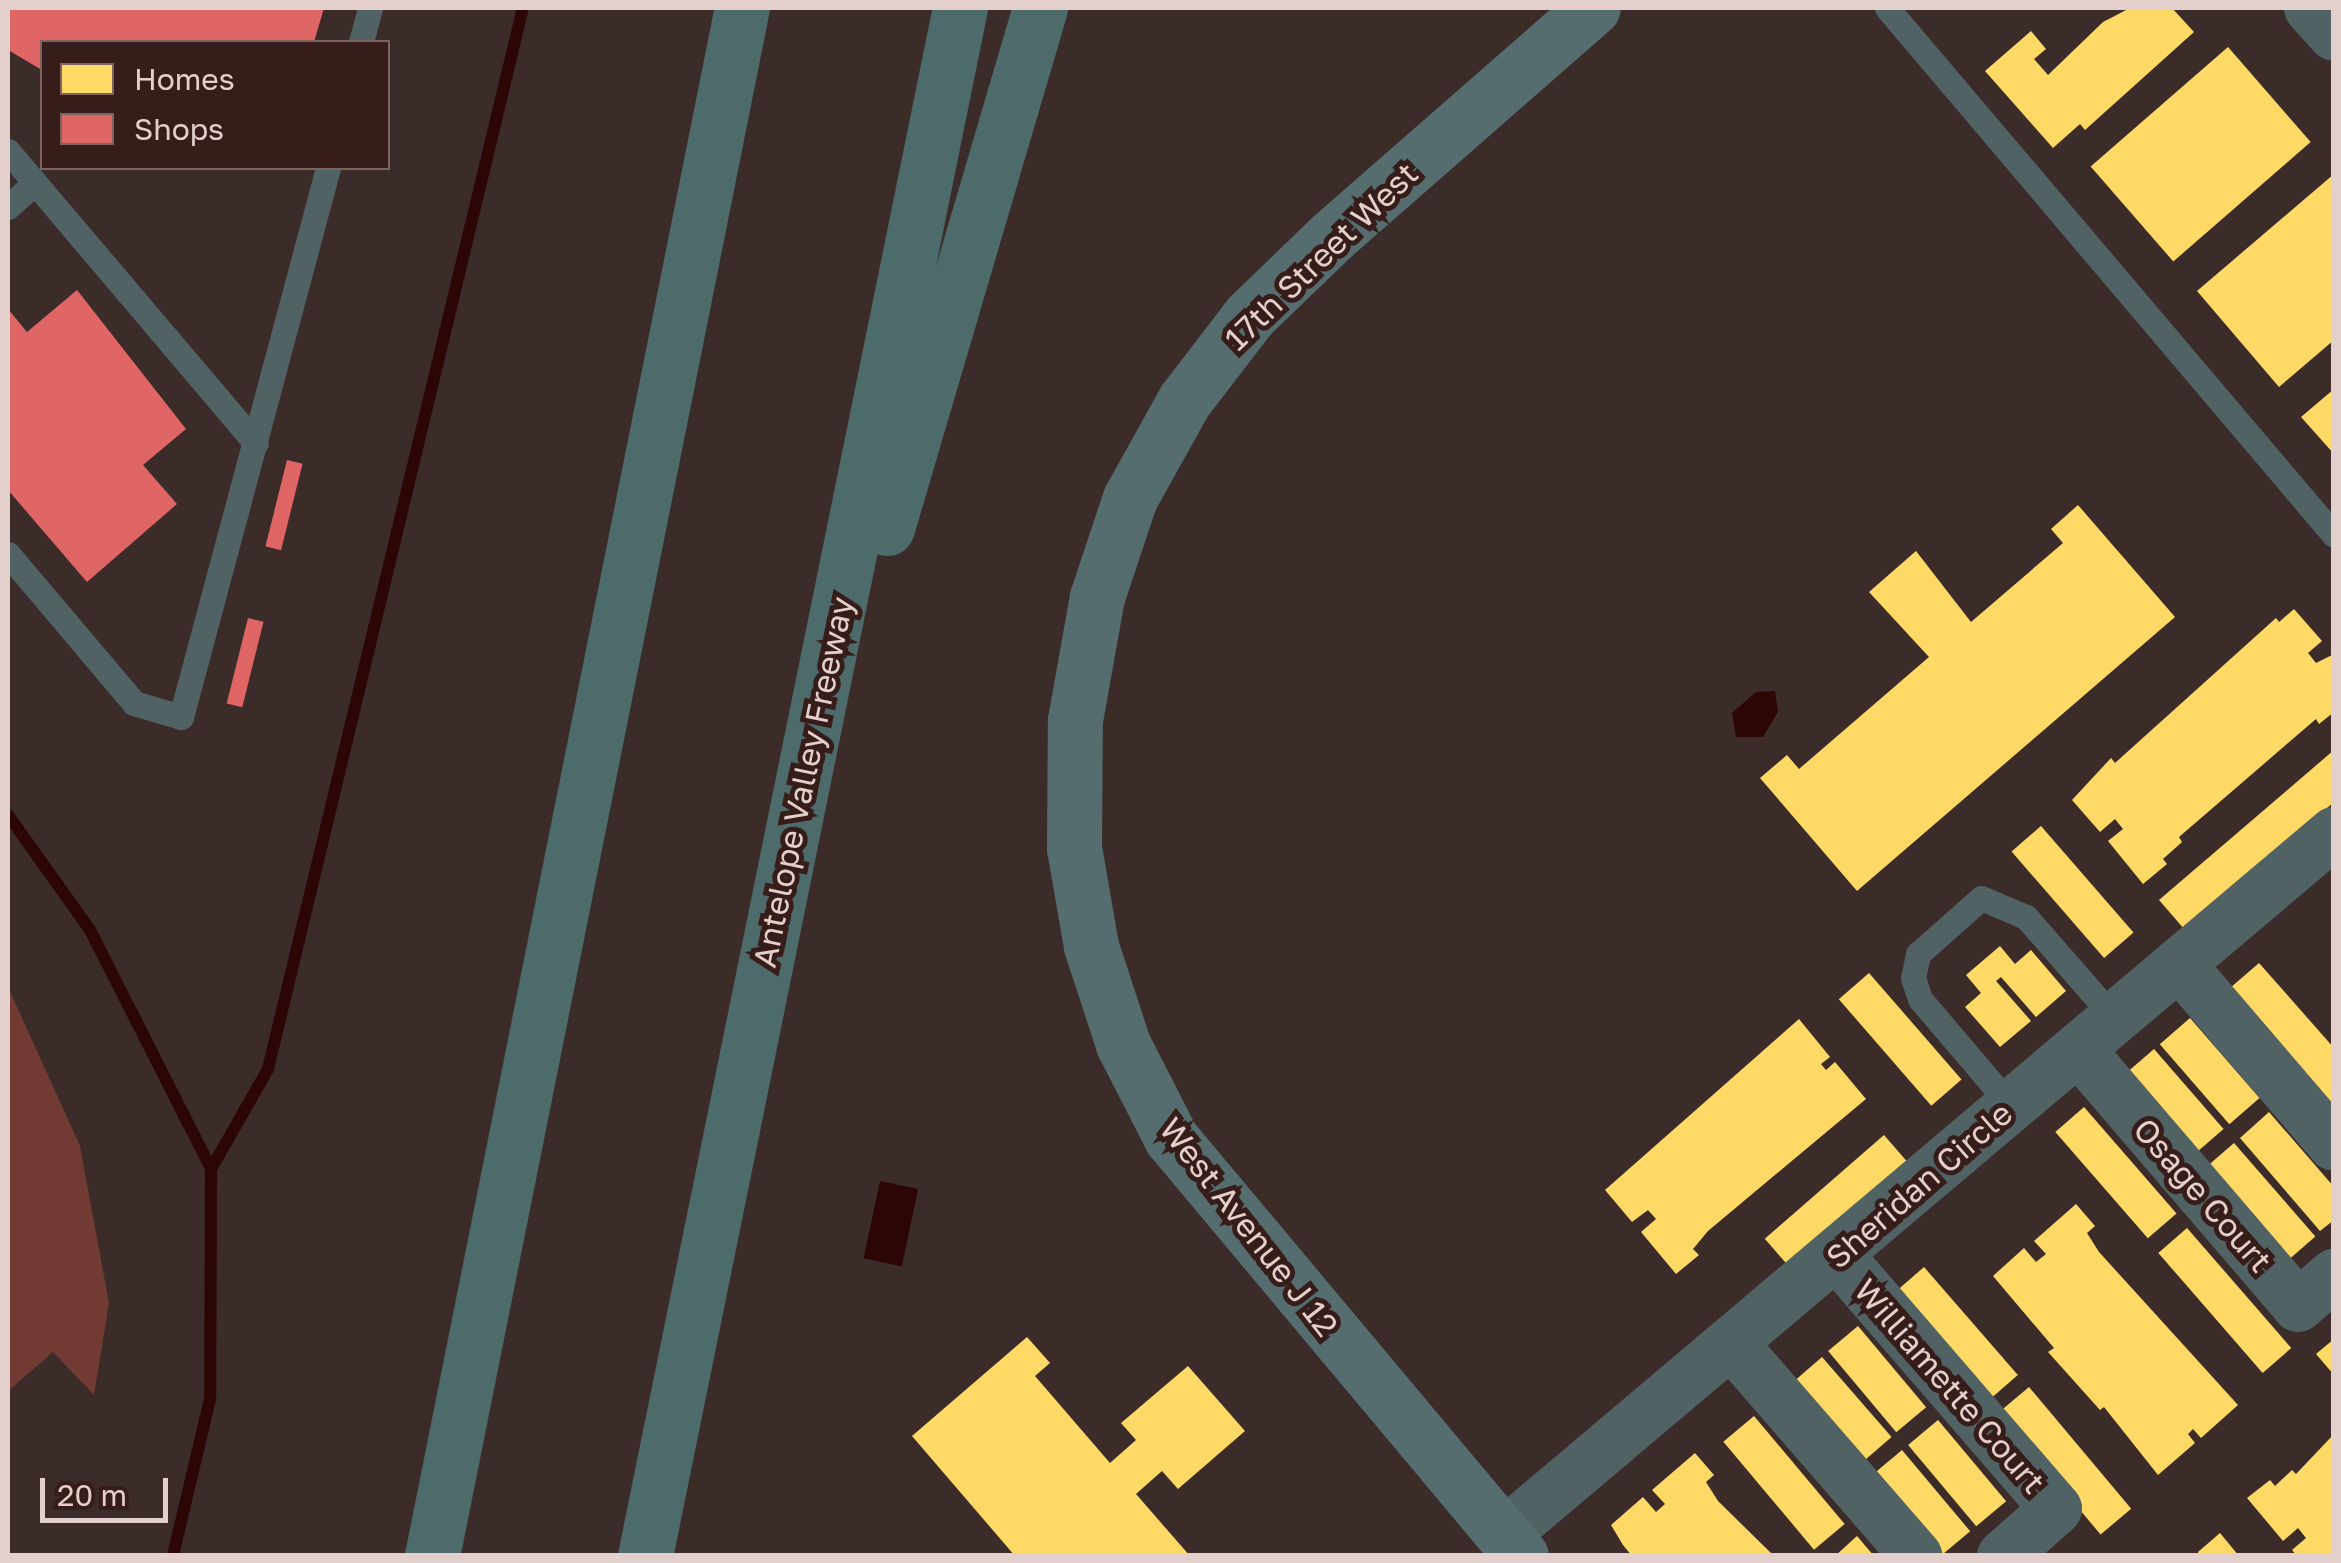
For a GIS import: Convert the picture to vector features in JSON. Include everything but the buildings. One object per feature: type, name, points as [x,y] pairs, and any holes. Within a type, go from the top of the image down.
[{"type":"highway","points":[[432,1556],[742,8]]},
{"type":"highway","name":"Antelope Valley Freeway","points":[[645,1556],[960,8]]},
{"type":"highway","points":[[802,796],[1040,8]]},
{"type":"street","name":"17th Street West","points":[[1074,848],[1074,720],[1097,597],[1130,498],[1184,401],[1250,315],[1331,237],[1593,8]]},
{"type":"street","points":[[2310,8],[2334,35]]},
{"type":"street","name":"Sheridan Circle","points":[[1500,1549],[1732,1344],[2334,833]]},
{"type":"street","name":"West Avenue J 12","points":[[1074,848],[1091,946],[1123,1044],[1171,1138],[1500,1549]]},
{"type":"street","points":[[2179,964],[2334,1144]]},
{"type":"street","name":"Osage Court","points":[[2096,1034],[2298,1306],[2334,1275]]},
{"type":"street","name":"Williamette Court","points":[[1837,1256],[2056,1509],[2003,1556]]},
{"type":"street","points":[[1732,1344],[1916,1556]]},
{"type":"lane","points":[[362,40],[370,8]]},
{"type":"lane","points":[[1887,8],[2334,535]]},
{"type":"lane","points":[[8,151],[256,443]]},
{"type":"lane","points":[[8,554],[134,703],[182,717],[327,170]]},
{"type":"lane","points":[[8,206],[35,183]]},
{"type":"lane","points":[[2011,1106],[1920,999],[1913,978],[1918,954],[1981,898],[2026,917],[2096,1034]]},
{"type":"shaded area","points":[[1775,691],[1778,712],[1763,737],[1736,737],[1732,713],[1756,692]]},
{"type":"shaded area","points":[[8,987],[80,1146],[109,1303],[94,1395],[53,1352],[8,1391]]},
{"type":"shaded area","points":[[880,1181],[918,1189],[902,1266],[864,1258]]},
{"type":"waterway","points":[[211,1169],[268,1069],[523,8]]},
{"type":"waterway","points":[[8,815],[90,930],[211,1169],[210,1399],[173,1556]]}]
